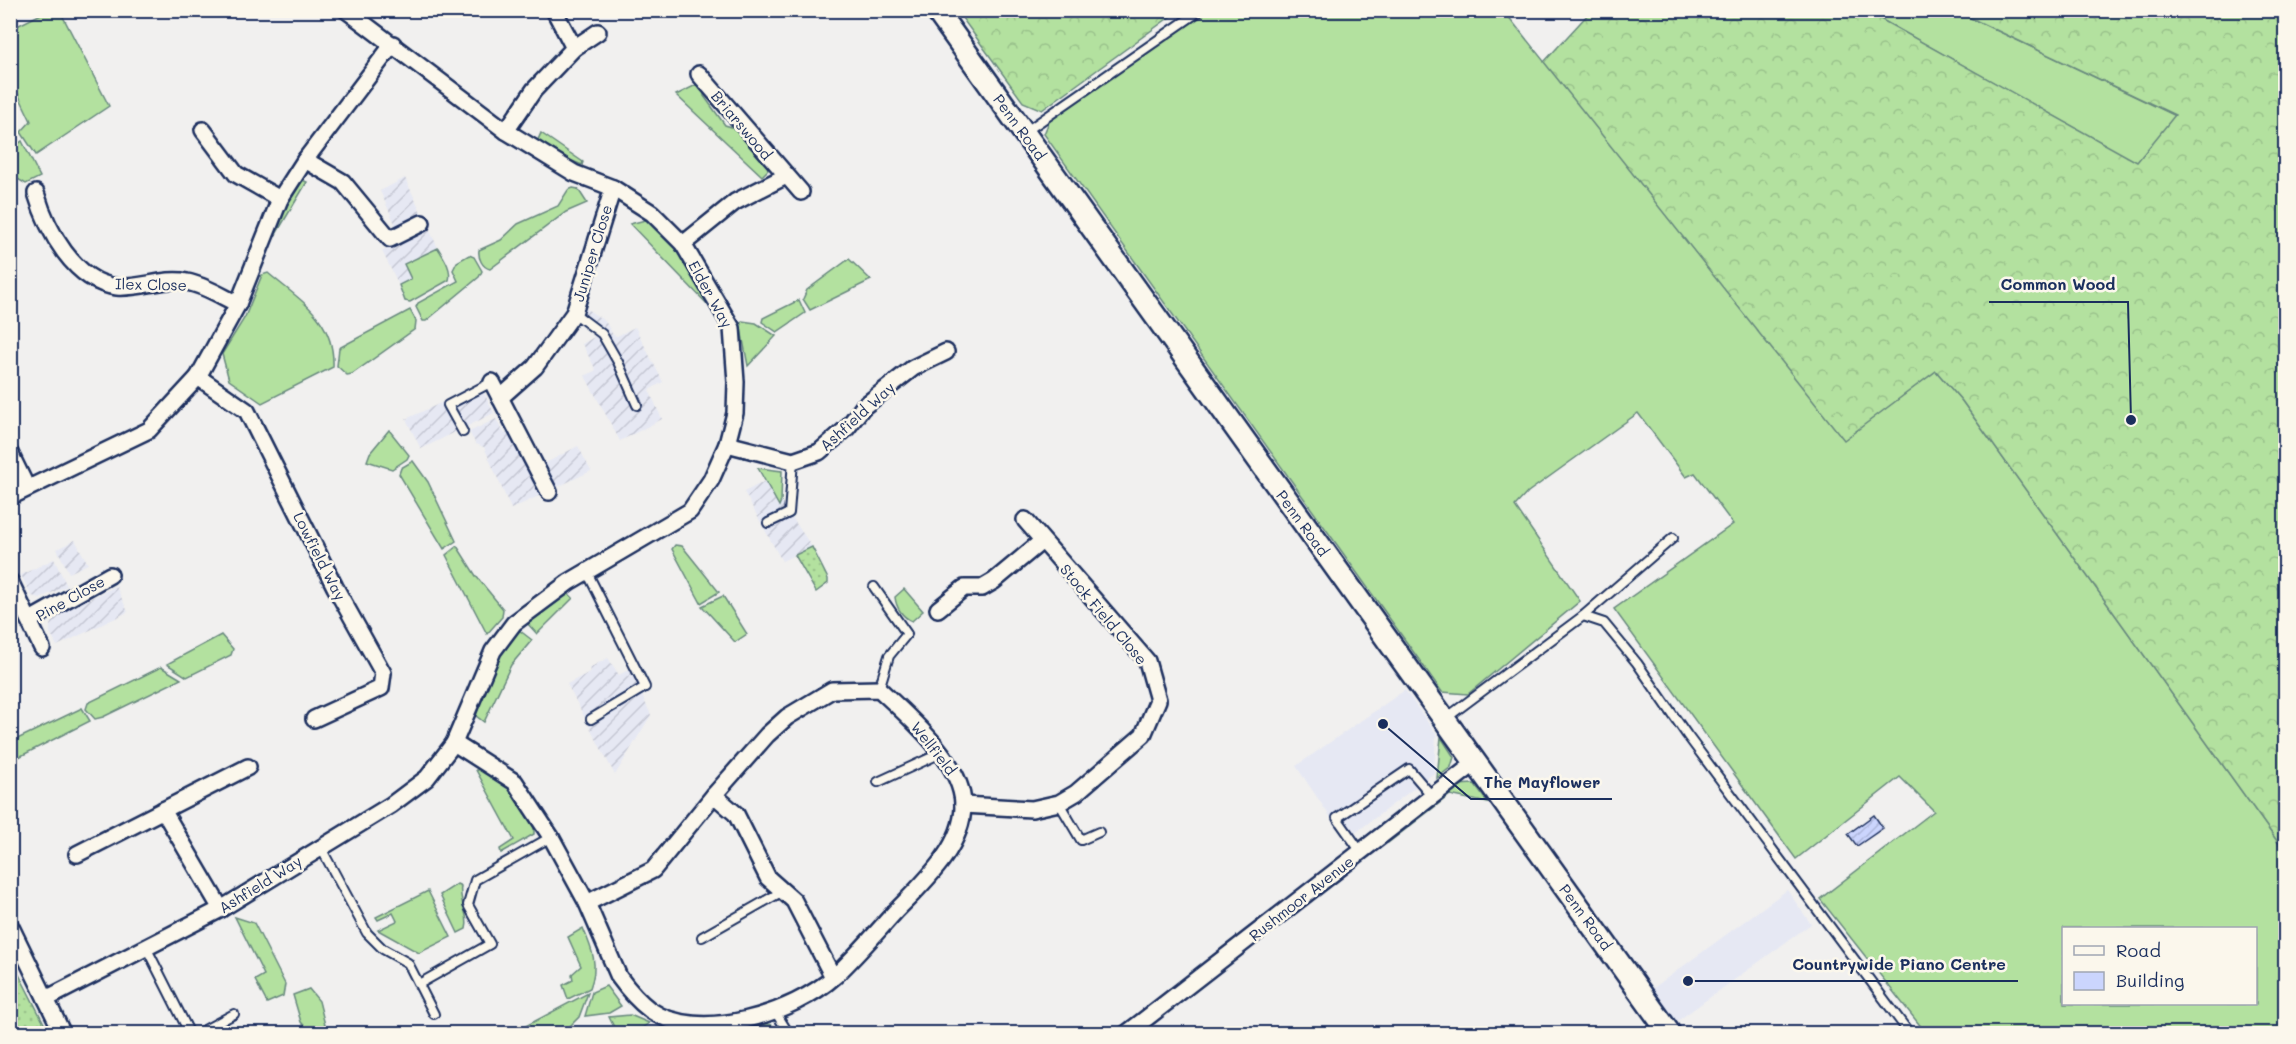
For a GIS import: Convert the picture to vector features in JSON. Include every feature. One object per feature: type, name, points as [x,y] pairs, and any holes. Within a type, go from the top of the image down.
[{"type":"main road","name":"Penn Road","points":[[936,10],[1670,1034]]},
{"type":"street","name":"Elder Way","points":[[346,10],[506,131],[574,173],[613,188],[652,213],[683,244],[732,328],[736,382],[735,413],[727,444],[711,480],[690,511],[587,572],[514,623],[494,651],[454,743]]},
{"type":"street","points":[[554,10],[574,48]]},
{"type":"street","points":[[506,131],[534,90],[574,48],[598,32]]},
{"type":"street","points":[[10,497],[149,430],[198,377],[238,304],[280,199],[305,160],[393,44]]},
{"type":"street","name":"Briarswood","points":[[699,74],[801,192]]},
{"type":"street","points":[[202,130],[236,174],[280,199]]},
{"type":"street","points":[[305,160],[343,182],[390,239],[422,223]]},
{"type":"street","name":"Briarswood","points":[[683,244],[735,202],[786,176]]},
{"type":"street","name":"Juniper Close","points":[[500,398],[535,367],[574,313],[613,188]]},
{"type":"street","name":"Ilex Close","points":[[36,193],[43,217],[68,256],[92,277],[117,287],[187,281],[238,304]]},
{"type":"street","name":"Ashfield Way","points":[[793,461],[819,452],[847,428],[863,407],[913,368],[946,352]]},
{"type":"street","name":"Lowfield Way","points":[[198,377],[246,411],[335,587],[382,673],[381,688],[314,719]]},
{"type":"street","points":[[492,382],[549,492]]},
{"type":"street","points":[[727,444],[793,461]]},
{"type":"street","points":[[10,453],[27,488]]},
{"type":"street","name":"Stock Field Close","points":[[963,805],[1032,809],[1059,803],[1076,793],[1143,735],[1158,700],[1147,661],[1024,520]]},
{"type":"street","points":[[938,609],[964,588],[982,588],[994,581],[1042,541]]},
{"type":"street","name":"Pine Close","points":[[30,620],[110,576]]},
{"type":"street","name":"Pine Close","points":[[10,581],[42,648]]},
{"type":"street","points":[[587,903],[653,870],[714,795],[767,735],[787,717],[832,690],[879,689]]},
{"type":"street","name":"Wellfield","points":[[454,743],[515,782],[551,837],[587,903],[619,977],[650,1011],[672,1021],[706,1027],[776,1013],[833,977],[910,896],[956,841],[963,805],[958,777],[913,720],[879,689]]},
{"type":"street","name":"Ashfield Way","points":[[46,999],[221,909],[320,846],[391,806],[427,778],[454,743]]},
{"type":"street","name":"Rushmoor Avenue","points":[[1126,1034],[1475,763]]},
{"type":"street","points":[[77,854],[248,767]]},
{"type":"street","points":[[714,795],[736,814],[768,879],[794,901],[833,977]]},
{"type":"street","points":[[163,810],[221,909]]},
{"type":"street","points":[[10,926],[63,1034]]},
{"type":"lane","points":[[1024,133],[1201,10]]},
{"type":"lane","points":[[574,313],[602,334],[618,362],[637,405]]},
{"type":"lane","points":[[462,432],[448,405],[492,382]]},
{"type":"lane","points":[[768,523],[789,513],[793,461]]},
{"type":"lane","points":[[1444,719],[1583,616],[1673,538]]},
{"type":"lane","points":[[587,572],[645,687],[591,719]]},
{"type":"lane","points":[[874,588],[907,634],[889,656],[879,689]]},
{"type":"lane","points":[[1583,616],[1604,623],[1637,663],[1687,735],[1910,1034]]},
{"type":"lane","points":[[878,782],[939,753]]},
{"type":"lane","points":[[1361,852],[1337,818],[1409,769],[1432,796]]},
{"type":"lane","points":[[1059,803],[1081,840],[1099,832]]},
{"type":"lane","points":[[419,984],[490,944],[468,905],[475,880],[551,837]]},
{"type":"lane","points":[[320,846],[367,933],[383,949],[408,963],[434,1014]]},
{"type":"lane","points":[[702,937],[781,892]]},
{"type":"lane","points":[[146,947],[190,1034]]},
{"type":"lane","points":[[776,1013],[789,1034]]},
{"type":"lane","points":[[197,1034],[234,1014]]},
{"type":"shaded area","points":[[405,178],[438,248],[405,264],[411,279],[399,285],[382,251],[403,241],[380,191]]},
{"type":"shaded area","points":[[585,308],[605,321],[613,335],[617,336],[635,327],[663,382],[649,390],[662,419],[620,441],[585,376],[596,370],[582,344],[596,336],[580,320]]},
{"type":"shaded area","points":[[480,385],[494,413],[421,449],[406,419]]},
{"type":"shaded area","points":[[496,419],[505,434],[521,425],[541,463],[544,464],[578,446],[591,471],[511,509],[484,447],[476,444],[469,432]]},
{"type":"shaded area","points":[[765,481],[778,506],[781,501],[812,547],[782,561],[744,492]]},
{"type":"shaded area","points":[[75,540],[88,564],[69,573],[57,549]]},
{"type":"shaded area","points":[[54,559],[67,586],[40,598],[32,596],[21,575]]},
{"type":"shaded area","points":[[116,586],[128,612],[57,646],[50,633],[50,625],[55,616]]},
{"type":"shaded area","points":[[608,658],[619,675],[630,669],[651,715],[615,775],[567,684],[590,672],[589,668]]},
{"type":"shaded area","points":[[1405,690],[1436,734],[1434,773],[1346,840],[1296,766]]},
{"type":"shaded area","points":[[1787,890],[1811,924],[1676,1022],[1652,989]]},
{"type":"green space","points":[[49,10],[60,11],[109,106],[36,155],[21,132],[31,121],[11,79],[11,29]]},
{"type":"green space","points":[[957,11],[1178,11],[1042,110],[1023,102]]},
{"type":"green space","points":[[1197,11],[1504,11],[1844,439],[1936,371],[1962,401],[2285,852],[2285,1033],[1926,1033],[1820,899],[1934,811],[1900,777],[1796,859],[1614,609],[1733,524],[1695,473],[1686,477],[1638,413],[1528,492],[1515,506],[1580,601],[1468,694],[1442,692],[1044,134],[1051,117]]},
{"type":"green space","points":[[1591,11],[1866,11],[2137,162],[2175,115],[1956,11],[2285,11],[2285,852],[1962,401],[1936,371],[1844,440],[1544,62]]},
{"type":"green space","points":[[1866,11],[1956,11],[2176,116],[2137,163]]},
{"type":"green space","points":[[698,84],[704,87],[704,96],[725,125],[738,129],[767,161],[768,170],[762,176],[676,95]]},
{"type":"green space","points":[[541,133],[583,162],[582,165],[560,156],[537,142]]},
{"type":"green space","points":[[22,141],[40,177],[26,184],[11,175],[11,150]]},
{"type":"green space","points":[[300,179],[307,182],[266,251],[288,194]]},
{"type":"green space","points":[[578,189],[587,203],[566,212],[490,269],[483,264],[479,250],[501,240],[518,224],[558,206],[568,190]]},
{"type":"green space","points":[[649,219],[680,250],[708,297],[708,305],[630,224]]},
{"type":"green space","points":[[438,248],[448,268],[449,280],[410,302],[405,301],[399,285],[411,279],[404,264]]},
{"type":"green space","points":[[469,255],[474,257],[482,271],[479,277],[426,321],[423,321],[416,307],[418,303],[458,281],[453,270],[457,262]]},
{"type":"green space","points":[[849,259],[871,280],[810,310],[803,299],[807,290]]},
{"type":"green space","points":[[268,273],[314,312],[328,336],[333,367],[262,403],[229,380],[222,354],[245,317],[262,275]]},
{"type":"green space","points":[[799,300],[805,313],[777,332],[762,322],[763,318]]},
{"type":"green space","points":[[410,310],[416,321],[415,329],[352,374],[347,375],[337,366],[339,348]]},
{"type":"green space","points":[[742,321],[756,323],[776,336],[748,366],[740,324]]},
{"type":"green space","points":[[389,430],[409,455],[407,459],[392,469],[367,461],[370,453]]},
{"type":"green space","points":[[413,461],[428,482],[456,541],[444,549],[399,474],[401,468]]},
{"type":"green space","points":[[758,468],[782,471],[779,506]]},
{"type":"green space","points":[[675,545],[682,546],[719,592],[701,603],[672,549]]},
{"type":"green space","points":[[457,546],[476,576],[503,609],[502,617],[487,634],[446,555]]},
{"type":"green space","points":[[812,547],[828,579],[828,583],[816,592],[795,555]]},
{"type":"green space","points":[[904,589],[923,611],[912,621],[902,614],[895,597]]},
{"type":"green space","points":[[569,594],[573,598],[537,634],[526,622]]},
{"type":"green space","points":[[723,596],[747,634],[735,642],[702,606]]},
{"type":"green space","points":[[519,630],[532,640],[511,665],[484,722],[476,716],[487,681],[503,648]]},
{"type":"green space","points":[[221,635],[233,649],[231,655],[187,677],[167,664]]},
{"type":"green space","points":[[161,667],[181,679],[103,717],[95,719],[86,709],[88,703]]},
{"type":"green space","points":[[82,708],[90,721],[11,761],[11,742]]},
{"type":"green space","points":[[1441,737],[1454,757],[1451,767],[1437,778]]},
{"type":"green space","points":[[485,768],[511,786],[534,828],[534,834],[501,853],[500,849],[514,840],[476,770]]},
{"type":"green space","points":[[1474,784],[1488,803],[1450,795],[1388,843],[1386,840],[1456,785]]},
{"type":"green space","points":[[457,884],[461,886],[467,924],[466,929],[458,933],[440,895]]},
{"type":"green space","points":[[428,891],[451,937],[419,953],[378,930],[397,921],[393,913],[378,920],[376,917]]},
{"type":"green space","points":[[235,917],[254,923],[285,984],[283,996],[267,1003],[255,980],[264,975]]},
{"type":"green space","points":[[583,928],[593,957],[593,980],[590,988],[568,999],[563,985],[573,980],[572,974],[581,966],[568,937]]},
{"type":"green space","points":[[10,957],[49,1033],[11,1033]]},
{"type":"green space","points":[[606,986],[621,1006],[609,1013],[585,1016],[592,992]]},
{"type":"green space","points":[[309,989],[319,1001],[326,1029],[311,1033],[301,1022],[293,995]]},
{"type":"green space","points":[[588,993],[579,1017],[563,1033],[523,1033],[520,1029]]},
{"type":"green space","points":[[630,1015],[649,1023],[635,1033],[617,1033],[609,1017]]},
{"type":"green space","points":[[770,1024],[776,1028],[765,1033],[726,1033]]},
{"type":"building","points":[[1874,815],[1883,828],[1857,846],[1848,834]]},
{"type":"place","name":"Common Wood","points":[[2131,420]]},
{"type":"place","name":"The Mayflower","points":[[1383,724]]},
{"type":"place","name":"Countrywide Piano Centre","points":[[1688,981]]}]
